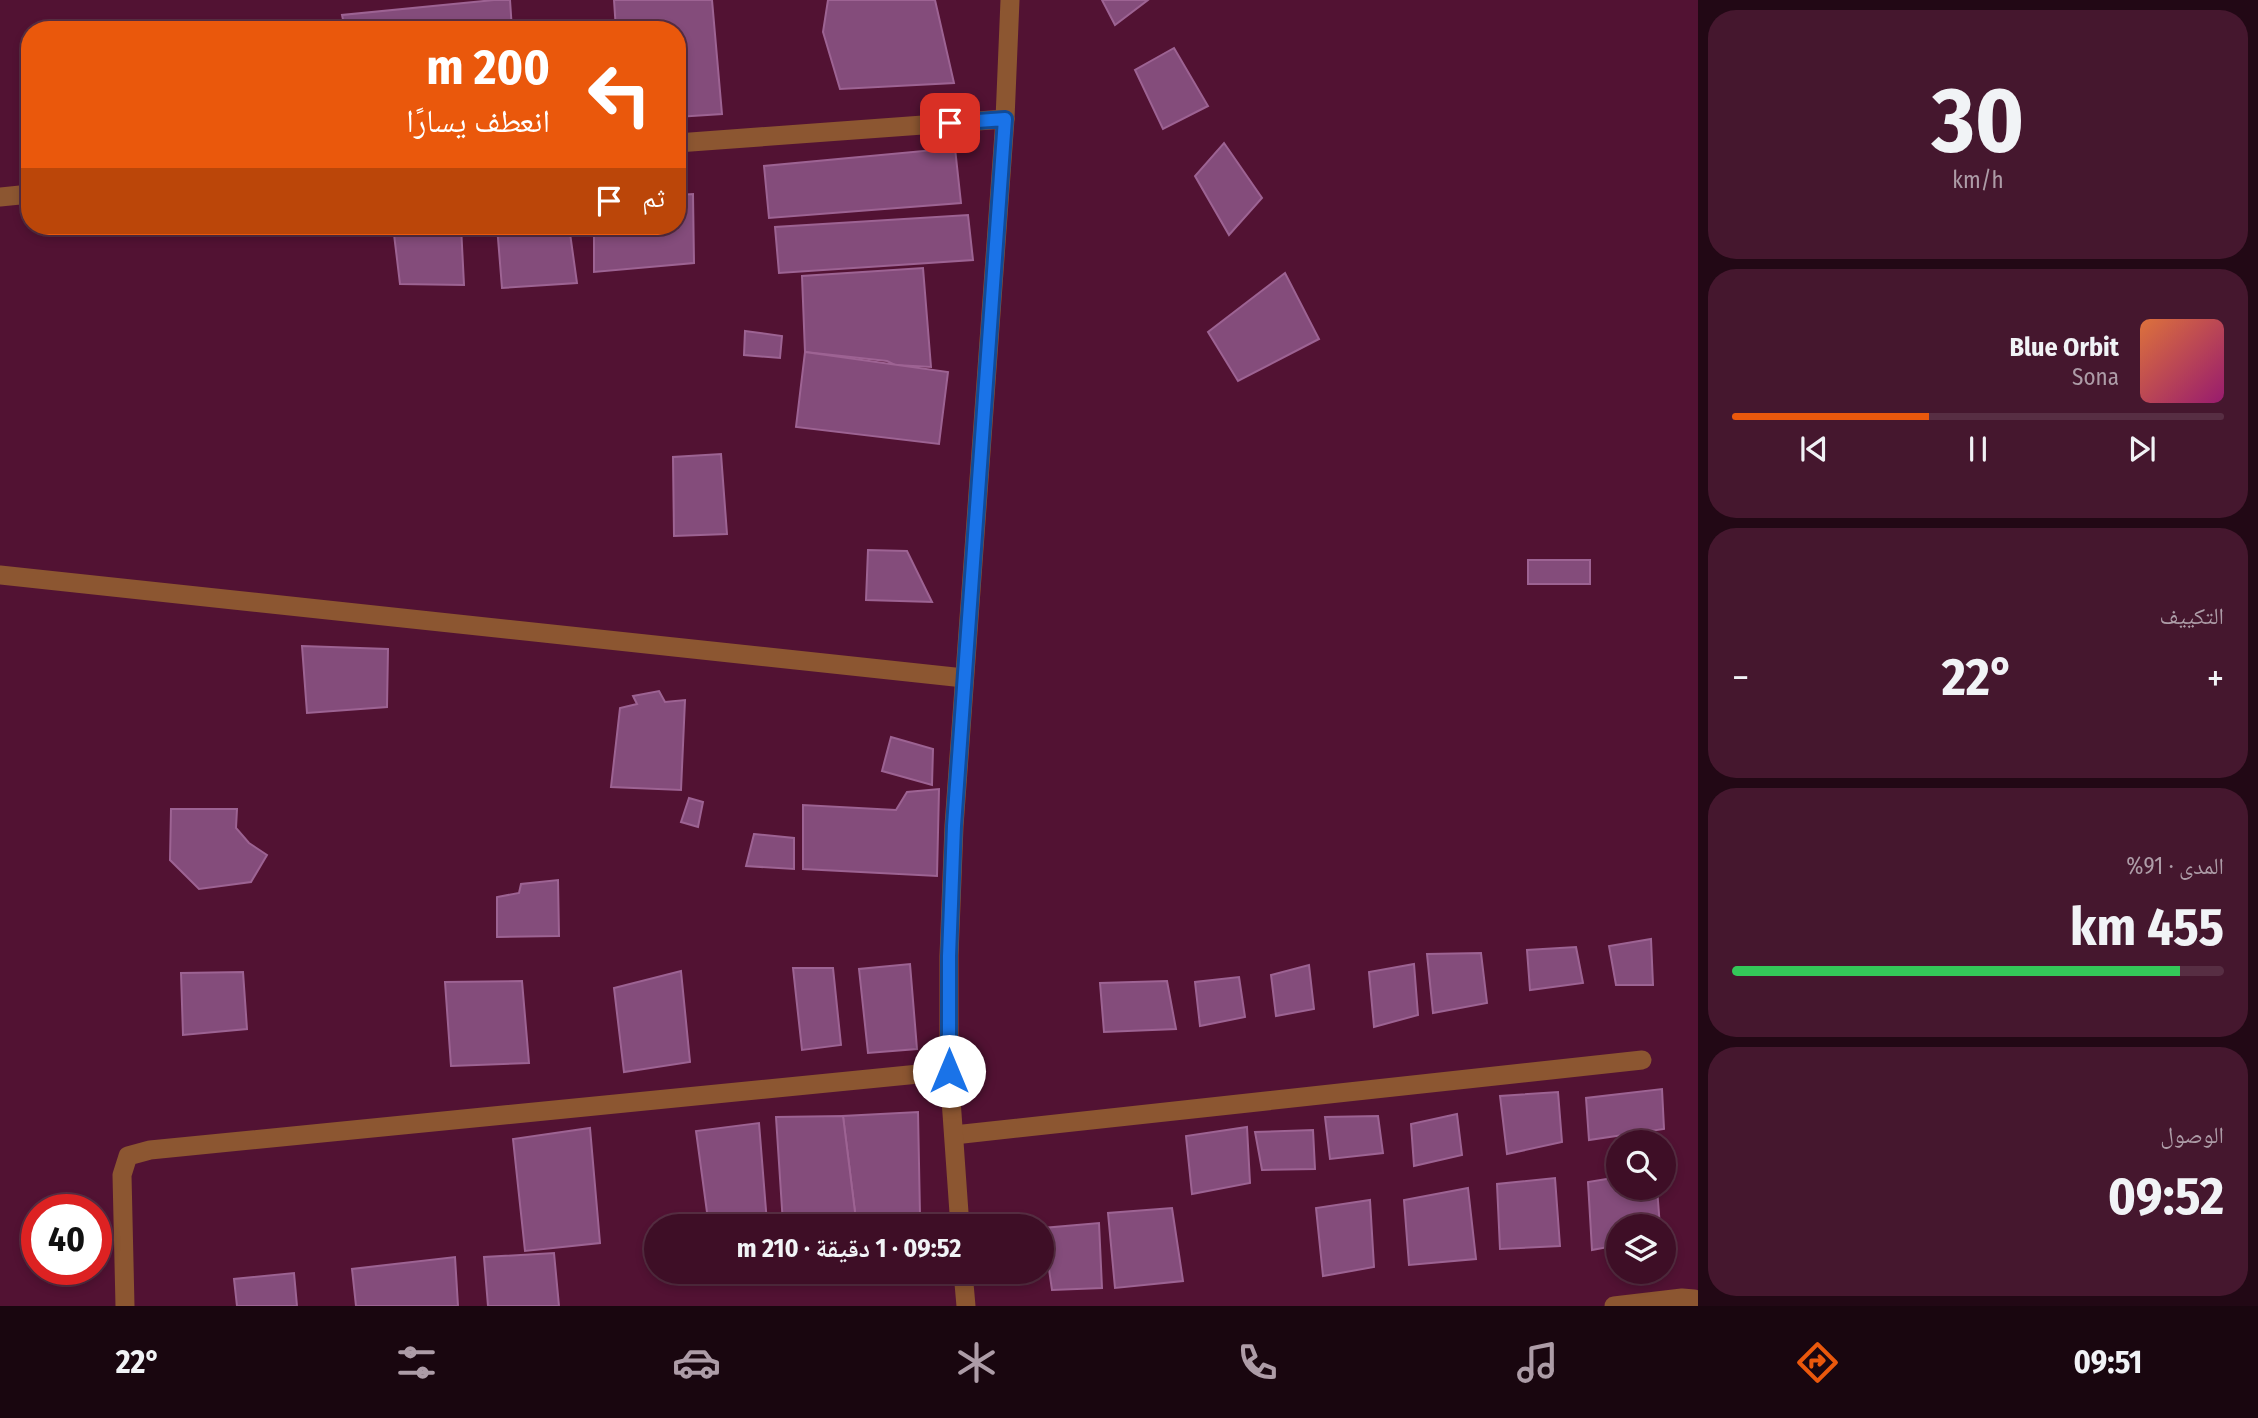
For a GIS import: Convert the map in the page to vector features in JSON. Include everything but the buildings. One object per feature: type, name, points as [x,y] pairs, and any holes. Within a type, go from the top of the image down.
[{"type":"street","points":[[959,1214],[949,1071],[949,956],[954,826],[1005,119],[1010,0]]},
{"type":"street","points":[[686,143],[1005,119]]},
{"type":"street","points":[[0,197],[21,195]]},
{"type":"street","points":[[0,575],[964,678]]},
{"type":"street","points":[[954,1135],[1642,1060]]},
{"type":"street","points":[[125,1306],[122,1175],[128,1156],[150,1150],[949,1071]]},
{"type":"street","points":[[964,1284],[966,1306]]},
{"type":"street","points":[[1614,1306],[1682,1298],[1694,1299],[1698,1303]]},
{"type":"route","points":[[949,1071],[949,956],[954,826],[1005,119],[950,123]]}]
